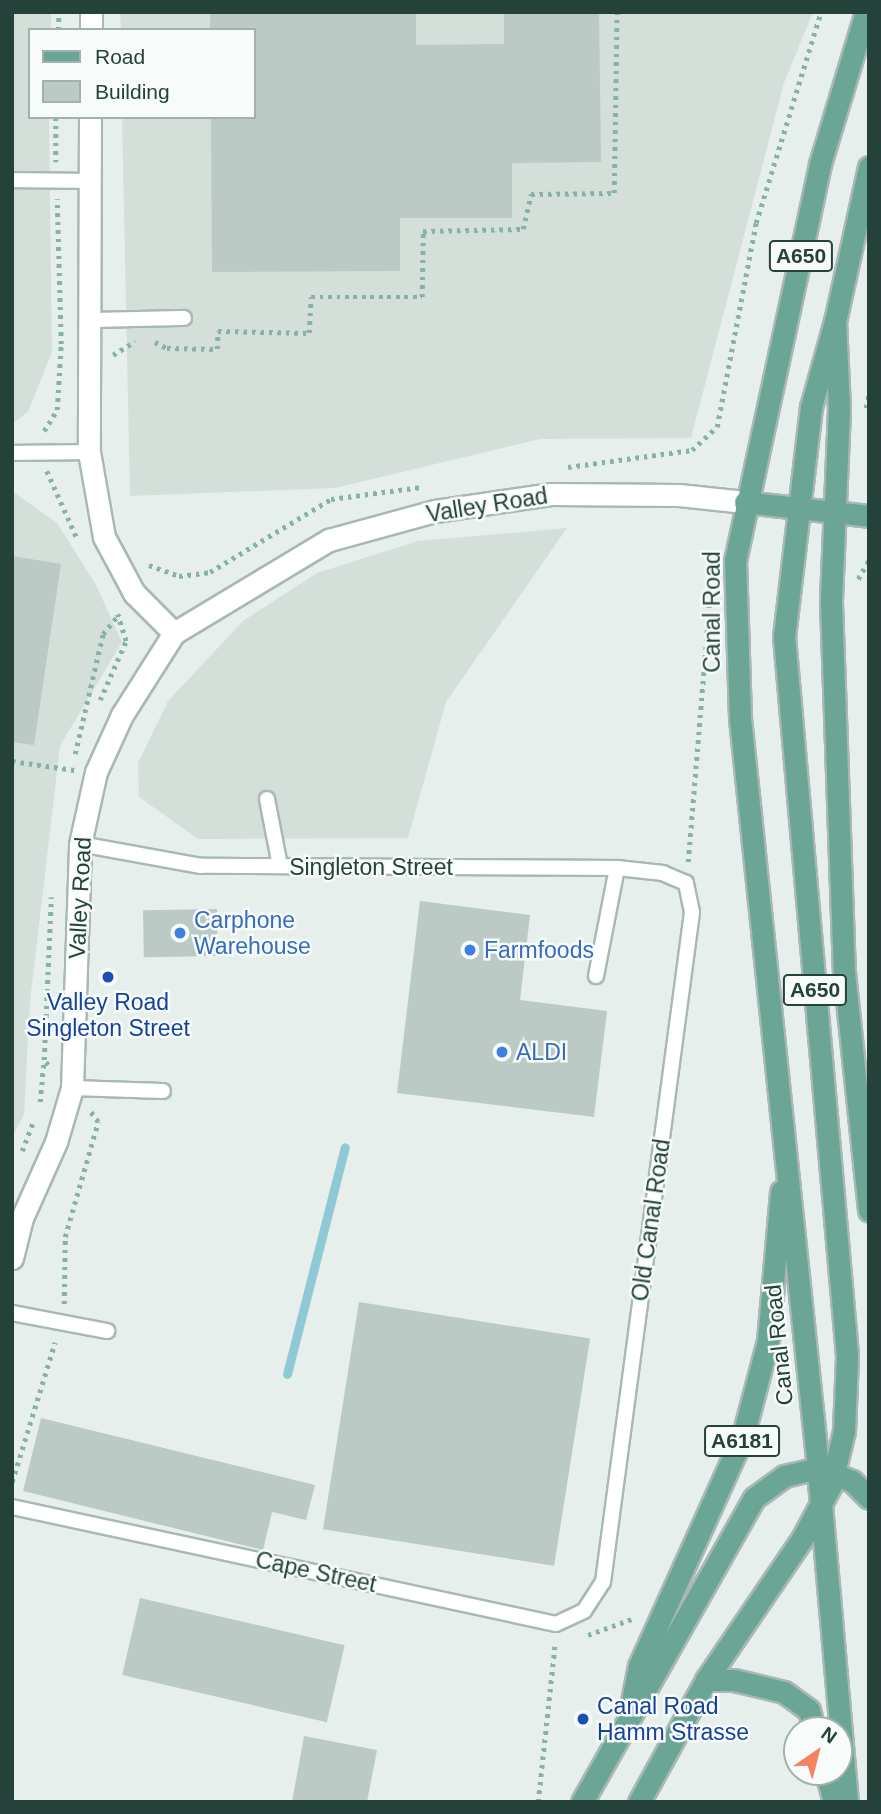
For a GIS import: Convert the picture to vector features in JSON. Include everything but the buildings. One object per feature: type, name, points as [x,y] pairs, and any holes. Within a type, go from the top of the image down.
[{"type":"main road","name":"Canal Road","points":[[582,1802],[754,1498],[784,1476],[826,1470],[762,961],[736,644],[735,561],[745,502],[820,164],[866,12]]},
{"type":"main road","name":"A650","points":[[847,1802],[821,1504],[826,1470],[844,1431],[847,1355],[784,637],[811,407],[835,321],[869,167]]},
{"type":"main road","name":"A650","points":[[835,321],[839,409],[831,602],[844,972],[869,1211]]},
{"type":"main road","points":[[745,502],[835,515],[869,516]]},
{"type":"main road","name":"Canal Road","points":[[628,1722],[639,1666],[670,1606],[744,1437],[768,1341],[785,1140]]},
{"type":"main road","points":[[826,1470],[869,1498]]},
{"type":"main road","points":[[639,1802],[706,1680],[821,1504]]},
{"type":"main road","points":[[706,1680],[734,1680],[784,1692],[809,1710],[810,1716]]},
{"type":"street","points":[[90,119],[89,453],[104,537],[134,593],[174,633]]},
{"type":"street","name":"Valley Road","points":[[12,1258],[22,1218],[56,1142],[72,1088],[80,844],[96,772],[122,715],[174,633],[329,540],[435,511],[552,494],[679,495],[745,502]]},
{"type":"lane","points":[[12,180],[89,181]]},
{"type":"lane","points":[[89,320],[184,318]]},
{"type":"lane","points":[[12,453],[89,453]]},
{"type":"lane","points":[[267,799],[280,866]]},
{"type":"lane","name":"Singleton Street","points":[[80,844],[201,866],[617,868],[663,873],[686,883]]},
{"type":"lane","points":[[596,976],[617,868]]},
{"type":"lane","name":"Old Canal Road","points":[[556,1624],[584,1611],[603,1582],[692,912],[686,883]]},
{"type":"lane","points":[[72,1088],[163,1091]]},
{"type":"lane","points":[[12,1313],[107,1331]]},
{"type":"lane","name":"Cape Street","points":[[12,1507],[556,1624]]},
{"type":"path","points":[[109,366],[114,354],[135,341],[157,342],[167,348],[217,349],[218,331],[309,333],[310,297],[422,297],[424,231],[523,229],[531,194],[614,193],[617,12]]},
{"type":"path","points":[[566,467],[692,450],[717,427],[756,223],[821,12]]},
{"type":"path","points":[[143,559],[151,566],[179,576],[210,572],[331,499],[428,486]]},
{"type":"path","points":[[686,883],[710,599]]},
{"type":"path","points":[[12,761],[96,772]]},
{"type":"path","points":[[580,1638],[670,1606]]},
{"type":"path","points":[[538,1802],[556,1624]]},
{"type":"path","points":[[554,1648],[567,1643]]},
{"type":"shaded area","points":[[12,12],[51,12],[51,28],[28,28],[28,119],[49,119],[52,352],[28,412],[12,424]]},
{"type":"shaded area","points":[[120,12],[813,12],[784,83],[691,438],[540,439],[335,488],[130,496],[122,119],[256,119],[256,28],[121,28]]},
{"type":"shaded area","points":[[12,491],[57,523],[96,585],[122,642],[60,746],[30,1002],[24,1115],[12,1137]]},
{"type":"shaded area","points":[[567,528],[446,702],[408,838],[198,839],[139,797],[138,763],[168,701],[243,621],[317,573],[418,541]]},
{"type":"waterway","points":[[287,1374],[345,1147]]},
{"type":"place","name":"Carphone Warehouse","points":[[180,933]]},
{"type":"place","name":"Farmfoods","points":[[470,950]]},
{"type":"place","name":"Valley Road Singleton Street","points":[[108,977]]},
{"type":"place","name":"ALDI","points":[[502,1052]]},
{"type":"place","name":"Canal Road Hamm Strasse","points":[[583,1719]]}]
